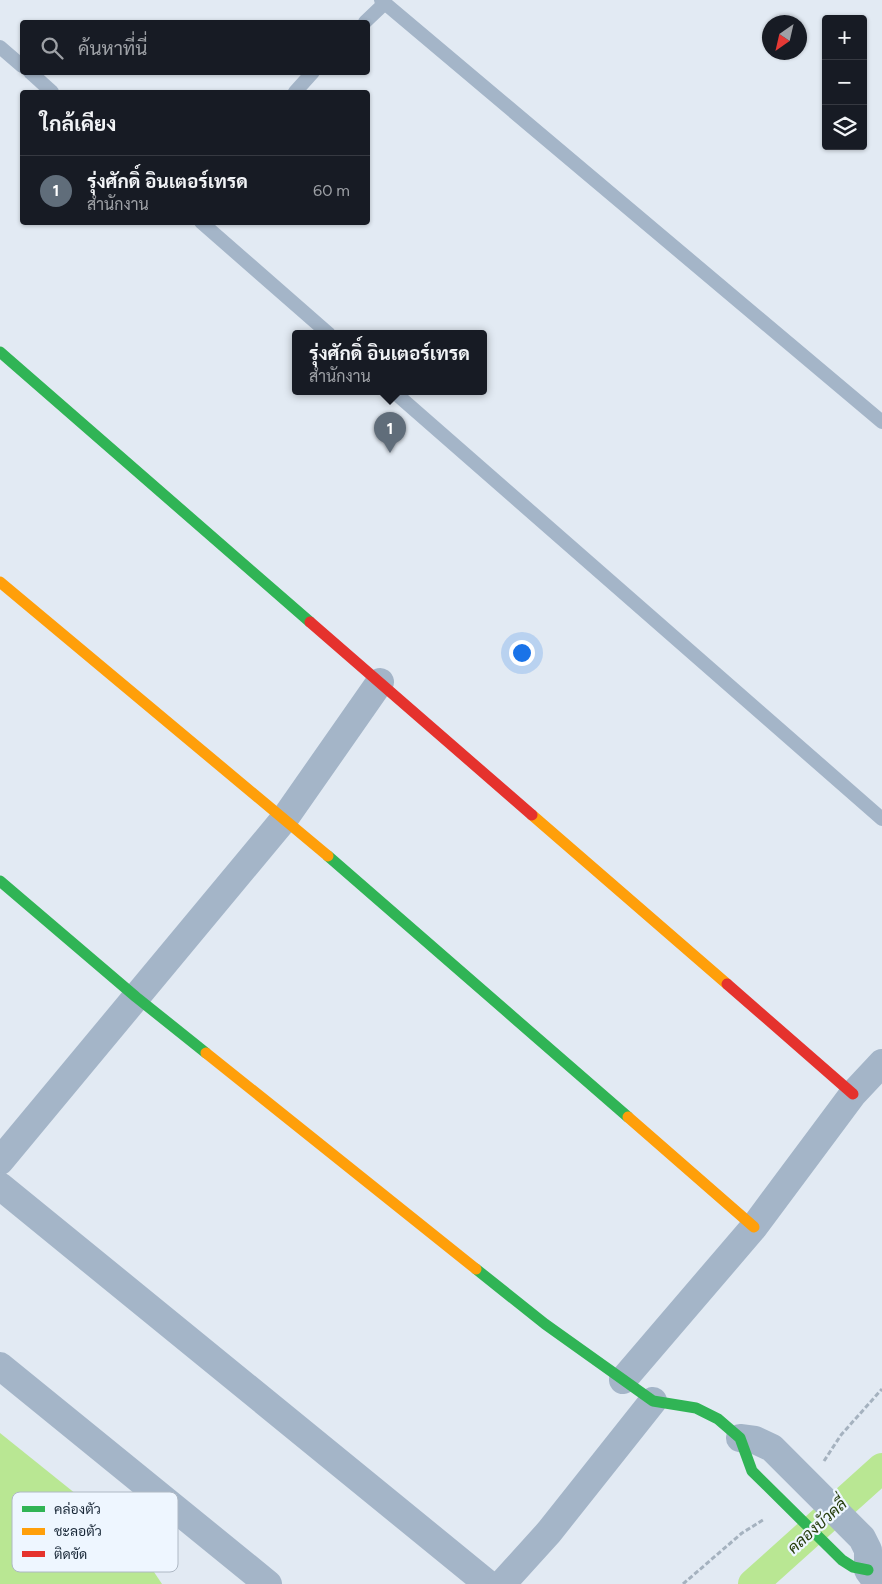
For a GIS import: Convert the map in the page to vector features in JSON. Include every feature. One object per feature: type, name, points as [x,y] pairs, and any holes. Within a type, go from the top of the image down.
[{"type":"street","points":[[0,352],[853,1094]]},
{"type":"street","points":[[0,582],[285,818],[754,1228]]},
{"type":"street","points":[[0,1161],[285,818],[380,682]]},
{"type":"street","points":[[0,881],[136,997],[545,1324],[652,1401],[696,1408],[718,1418],[740,1438],[744,1454],[752,1471],[842,1560],[873,1577]]},
{"type":"street","points":[[624,1380],[754,1228],[853,1094],[882,1063]]},
{"type":"street","points":[[0,1186],[488,1584]]},
{"type":"street","points":[[0,1366],[155,1492]]},
{"type":"street","points":[[502,1584],[549,1532],[652,1401]]},
{"type":"street","points":[[740,1438],[755,1440],[772,1448],[862,1538],[868,1550],[873,1577]]},
{"type":"street","points":[[178,1511],[268,1584]]},
{"type":"lane","points":[[367,20],[383,2],[882,422]]},
{"type":"lane","points":[[0,46],[20,64]]},
{"type":"lane","points":[[33,75],[50,90]]},
{"type":"lane","points":[[297,90],[310,75]]},
{"type":"lane","points":[[204,225],[324,330]]},
{"type":"lane","points":[[397,395],[882,819]]},
{"type":"shaded area","points":[[0,1433],[73,1492],[12,1492],[12,1572],[154,1572],[162,1584],[0,1584]]},
{"type":"waterway","name":"คลองบัวคลี่","points":[[753,1584],[882,1468]]},
{"type":"traffic: fast","points":[[0,352],[310,622]]},
{"type":"traffic: fast","points":[[328,856],[628,1117]]},
{"type":"traffic: fast","points":[[0,881],[136,997],[206,1053]]},
{"type":"traffic: fast","points":[[476,1269],[545,1324],[653,1401],[696,1408],[718,1419],[740,1438],[752,1471],[842,1560],[853,1567],[868,1570]]},
{"type":"traffic: slow","points":[[0,582],[328,856]]},
{"type":"traffic: slow","points":[[532,815],[727,984]]},
{"type":"traffic: slow","points":[[206,1053],[476,1269]]},
{"type":"traffic: slow","points":[[628,1117],[754,1227]]},
{"type":"traffic: jam","points":[[310,622],[532,815]]},
{"type":"traffic: jam","points":[[727,984],[853,1094]]},
{"type":"place","name":"รุ่งศักดิ์ อินเตอร์เทรด","points":[[390,453]]}]
